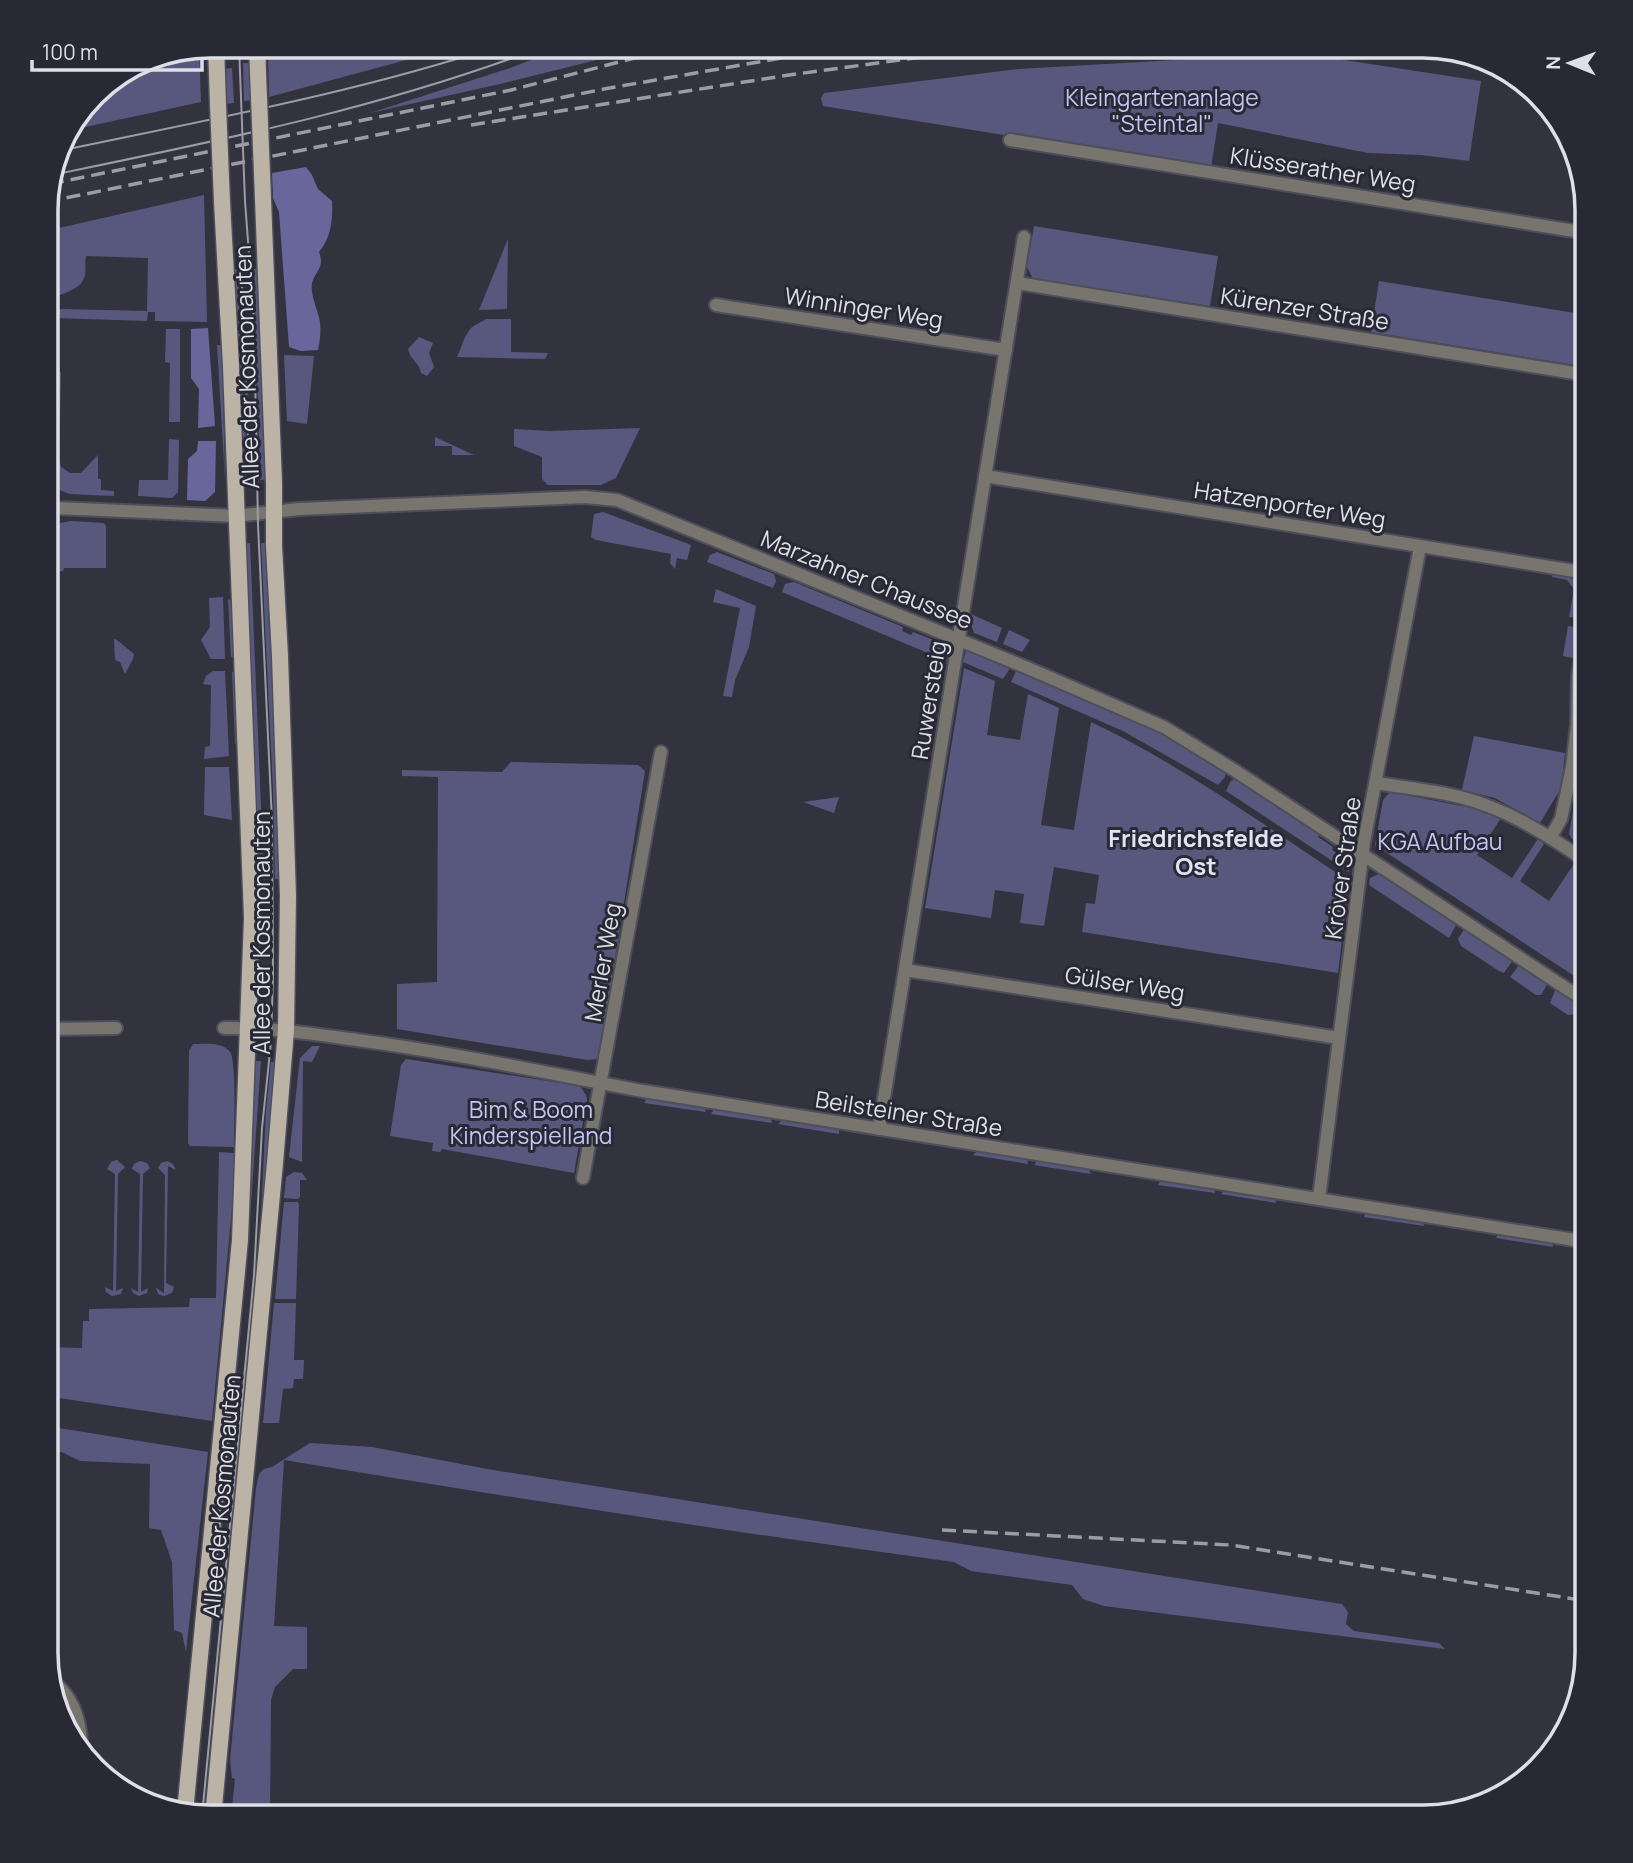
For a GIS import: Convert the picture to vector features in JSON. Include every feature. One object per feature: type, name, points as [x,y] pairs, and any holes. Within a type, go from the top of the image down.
[{"type":"main road","name":"Allee der Kosmonauten","points":[[186,1803],[244,1189],[252,918],[217,58]]},
{"type":"main road","name":"Allee der Kosmonauten","points":[[214,1805],[286,1030],[288,896],[258,58]]},
{"type":"street","name":"Klüsserather Weg","points":[[1010,140],[1575,231]]},
{"type":"street","name":"Ruwersteig","points":[[879,1129],[1024,237]]},
{"type":"street","name":"Kürenzer Straße","points":[[1017,283],[1575,373]]},
{"type":"street","name":"Winninger Weg","points":[[716,305],[1006,350]]},
{"type":"street","name":"Hatzenporter Weg","points":[[985,476],[1575,571]]},
{"type":"street","name":"Marzahner Chaussee","points":[[58,508],[235,516],[299,509],[607,498],[959,639],[1164,727],[1363,853],[1575,994]]},
{"type":"street","name":"Kröver Straße","points":[[1319,1198],[1363,853],[1420,547]]},
{"type":"street","points":[[1550,838],[1561,819],[1575,742]]},
{"type":"street","name":"Merler Weg","points":[[583,1178],[661,752]]},
{"type":"street","points":[[1376,783],[1480,803],[1512,816],[1575,854]]},
{"type":"street","name":"Gülser Weg","points":[[905,970],[1339,1038]]},
{"type":"street","points":[[58,1029],[116,1028]]},
{"type":"street","name":"Beilsteiner Straße","points":[[224,1028],[286,1030],[386,1044],[643,1091],[1575,1240]]},
{"type":"street","points":[[62,1690],[78,1717],[79,1731]]},
{"type":"green space","points":[[199,58],[201,102],[81,128],[102,102],[125,83],[151,69],[180,61]]},
{"type":"green space","points":[[268,58],[414,58],[269,97]]},
{"type":"green space","points":[[536,58],[605,58],[370,113]]},
{"type":"green space","name":"Kleingartenanlage \"Steintal\"","points":[[1212,58],[1332,58],[1481,81],[1469,161],[1421,155],[1368,153],[1218,123],[1211,168],[823,106],[821,98],[824,93],[1019,69]]},
{"type":"green space","points":[[243,63],[251,63],[252,100],[244,101]]},
{"type":"green space","points":[[232,68],[234,103],[225,104],[224,69]]},
{"type":"green space","points":[[204,195],[207,322],[155,321],[155,312],[148,312],[147,321],[58,318],[58,311],[61,309],[147,311],[148,258],[86,256],[82,282],[58,295],[58,228]]},
{"type":"green space","points":[[1034,226],[1218,256],[1210,306],[1033,279],[1027,267]]},
{"type":"green space","points":[[508,239],[507,309],[479,310]]},
{"type":"green space","points":[[238,269],[240,332],[234,332],[231,270]]},
{"type":"green space","points":[[254,269],[260,269],[268,479],[260,480]]},
{"type":"green space","points":[[1379,281],[1575,313],[1575,365],[1371,332]]},
{"type":"green space","points":[[486,319],[511,319],[511,352],[548,353],[545,359],[457,357],[471,328]]},
{"type":"green space","points":[[166,329],[180,329],[180,422],[169,422],[170,363],[165,362]]},
{"type":"green space","points":[[234,334],[240,334],[248,480],[244,480],[240,373]]},
{"type":"green space","points":[[419,337],[433,343],[429,353],[434,367],[427,376],[421,373],[408,349]]},
{"type":"green space","points":[[217,345],[222,345],[225,480]]},
{"type":"green space","points":[[284,355],[314,356],[307,424],[287,421]]},
{"type":"green space","points":[[58,370],[61,373],[61,467],[70,473],[81,473],[98,455],[101,490],[114,491],[114,496],[70,494],[59,490]]},
{"type":"green space","points":[[640,428],[616,478],[601,485],[548,485],[542,479],[542,457],[514,446],[514,429],[550,431]]},
{"type":"green space","points":[[435,437],[474,455],[452,455],[452,446],[435,446]]},
{"type":"green space","points":[[169,439],[179,440],[178,492],[172,498],[138,496],[139,480],[168,480]]},
{"type":"green space","points":[[603,512],[691,545],[687,560],[677,558],[675,569],[670,563],[671,554],[596,540],[591,537],[594,514]]},
{"type":"green space","points":[[71,521],[104,523],[106,568],[64,568],[63,571],[58,571],[58,523]]},
{"type":"green space","points":[[250,543],[264,879],[256,879],[243,544]]},
{"type":"green space","points":[[261,543],[266,543],[269,630],[274,656],[281,879],[275,879]]},
{"type":"green space","points":[[717,552],[774,574],[776,581],[773,588],[707,562],[710,555]]},
{"type":"green space","points":[[1553,571],[1575,576],[1575,618],[1569,617],[1574,589],[1567,580],[1552,577]]},
{"type":"green space","points":[[794,582],[903,627],[902,631],[911,635],[913,632],[949,646],[947,661],[782,592],[785,584]]},
{"type":"green space","points":[[716,589],[756,606],[749,647],[735,680],[732,697],[723,696],[740,608],[713,602]]},
{"type":"green space","points":[[223,597],[225,659],[211,659],[201,640],[210,627],[209,598]]},
{"type":"green space","points":[[228,599],[232,601],[235,657],[231,657]]},
{"type":"green space","points":[[971,614],[1002,628],[997,642],[974,633],[970,622]]},
{"type":"green space","points":[[1568,626],[1575,627],[1575,659],[1563,656]]},
{"type":"green space","points":[[1009,630],[1030,640],[1022,652],[1003,644]]},
{"type":"green space","points":[[114,639],[134,654],[125,674],[120,662],[115,660]]},
{"type":"green space","points":[[966,651],[1010,668],[1003,679],[963,662]]},
{"type":"green space","points":[[964,668],[995,681],[987,735],[1020,740],[1028,694],[1059,708],[1041,825],[1074,830],[1091,722],[1158,757],[1349,881],[1338,973],[1082,932],[1086,903],[1095,904],[1099,875],[1054,867],[1044,926],[1020,923],[1024,894],[995,890],[991,918],[925,908]]},
{"type":"green space","points":[[213,671],[225,671],[229,756],[204,759],[205,747],[210,746],[211,685],[203,684],[206,676]]},
{"type":"green space","points":[[1016,671],[1160,732],[1226,771],[1225,777],[1218,785],[1123,731],[1011,682]]},
{"type":"green space","points":[[232,672],[235,673],[239,756],[235,742]]},
{"type":"green space","name":"KGA Aufbau","points":[[1474,736],[1565,753],[1561,788],[1540,823],[1495,798],[1462,790]]},
{"type":"green space","points":[[511,762],[638,765],[645,771],[599,1059],[587,1060],[397,1029],[397,984],[437,982],[438,777],[402,776],[402,770],[502,772]]},
{"type":"green space","points":[[205,767],[229,767],[232,820],[204,815]]},
{"type":"green space","points":[[1235,778],[1320,833],[1318,837],[1333,847],[1332,850],[1351,859],[1349,872],[1226,791]]},
{"type":"green space","name":"KGA Aufbau","points":[[1390,792],[1472,808],[1501,818],[1477,855],[1512,878],[1538,839],[1544,844],[1520,881],[1549,901],[1575,865],[1575,976],[1375,845],[1383,800]]},
{"type":"green space","points":[[839,797],[834,813],[803,802]]},
{"type":"green space","points":[[1575,799],[1575,843],[1569,834]]},
{"type":"green space","points":[[1381,873],[1457,923],[1449,938],[1369,885],[1370,878]]},
{"type":"green space","points":[[1465,928],[1513,960],[1504,973],[1461,946],[1458,939]]},
{"type":"green space","points":[[1520,964],[1548,983],[1541,995],[1536,995],[1510,977]]},
{"type":"green space","points":[[1556,988],[1575,1000],[1575,1014],[1568,1015],[1550,1003]]},
{"type":"green space","points":[[193,1044],[218,1045],[230,1052],[234,1082],[234,1147],[190,1146],[188,1143],[189,1051]]},
{"type":"green space","points":[[312,1046],[320,1046],[312,1062],[303,1061],[302,1162],[289,1157],[300,1058]]},
{"type":"green space","name":"Bim & Boom Kinderspielland","points":[[406,1059],[580,1086],[587,1099],[574,1173],[442,1149],[440,1152],[432,1151],[433,1143],[390,1136],[401,1065]]},
{"type":"green space","points":[[252,1061],[261,1061],[247,1260],[232,1424],[229,1424]]},
{"type":"green space","points":[[271,1062],[277,1062],[259,1257],[266,1111]]},
{"type":"green space","points":[[647,1098],[704,1106],[706,1112],[644,1103]]},
{"type":"green space","points":[[715,1108],[771,1117],[772,1123],[711,1114]]},
{"type":"green space","points":[[783,1119],[839,1128],[839,1134],[778,1124]]},
{"type":"green space","points":[[978,1150],[1027,1158],[1028,1164],[973,1155]]},
{"type":"green space","points":[[219,1152],[234,1153],[234,1186],[212,1421],[58,1398],[58,1347],[82,1348],[83,1321],[89,1321],[89,1309],[189,1307],[190,1298],[216,1298]]},
{"type":"green space","points":[[117,1160],[125,1167],[118,1174],[116,1291],[123,1288],[121,1294],[112,1296],[106,1292],[105,1287],[113,1291],[115,1174],[107,1169],[111,1162]]},
{"type":"green space","points":[[1038,1160],[1089,1169],[1091,1174],[1034,1165]]},
{"type":"green space","points":[[140,1161],[147,1163],[150,1168],[143,1174],[141,1292],[148,1288],[147,1293],[139,1296],[133,1293],[131,1288],[138,1292],[140,1174],[132,1169],[134,1164]]},
{"type":"green space","points":[[167,1161],[173,1164],[176,1170],[168,1166],[166,1283],[174,1287],[172,1293],[164,1296],[158,1294],[156,1288],[164,1293],[165,1175],[158,1168],[161,1163]]},
{"type":"green space","points":[[294,1172],[302,1173],[307,1180],[300,1180],[298,1199],[284,1198],[286,1177]]},
{"type":"green space","points":[[1161,1180],[1214,1188],[1215,1193],[1158,1185]]},
{"type":"green space","points":[[1225,1190],[1275,1197],[1276,1203],[1221,1194]]},
{"type":"green space","points":[[284,1202],[298,1202],[299,1205],[296,1299],[275,1299]]},
{"type":"green space","points":[[1366,1212],[1423,1221],[1424,1226],[1364,1217]]},
{"type":"green space","points":[[1499,1233],[1551,1241],[1553,1247],[1496,1238]]},
{"type":"green space","points":[[274,1303],[296,1303],[294,1360],[304,1360],[303,1379],[294,1379],[293,1388],[283,1389],[279,1423],[263,1423]]},
{"type":"green space","points":[[58,1428],[208,1452],[186,1652],[182,1633],[174,1630],[172,1562],[161,1530],[149,1528],[150,1464],[80,1461],[58,1452]]},
{"type":"green space","points":[[310,1443],[372,1447],[493,1470],[1342,1604],[1348,1612],[1346,1624],[1354,1631],[1439,1643],[1445,1649],[1104,1606],[1083,1599],[1072,1585],[971,1571],[954,1562],[619,1514],[284,1460],[274,1626],[307,1627],[307,1669],[293,1669],[275,1687],[271,1700],[270,1805],[232,1805],[235,1779],[232,1778],[230,1760],[256,1488],[259,1474]]},
{"type":"green space","points":[[222,1483],[226,1483],[195,1804],[191,1804]]},
{"type":"shaded area","points":[[306,167],[318,189],[332,201],[332,215],[329,234],[319,252],[320,265],[312,283],[320,322],[318,350],[301,351],[289,347],[279,212],[273,198],[272,173]]},
{"type":"shaded area","points":[[208,328],[215,426],[198,428],[199,389],[191,378],[191,329]]},
{"type":"shaded area","points":[[198,441],[216,441],[215,492],[205,501],[187,500],[188,459],[197,451]]},
{"type":"tram line","points":[[203,1805],[254,1275],[262,1128],[271,1042],[273,976],[272,821],[258,525],[254,321],[245,201],[239,58]]},
{"type":"tram line","points":[[70,149],[335,92],[460,58]]},
{"type":"tram line","points":[[62,173],[302,121],[424,87],[512,58]]},
{"type":"tram line","points":[[241,259],[248,437]]},
{"type":"railway","points":[[61,182],[511,90],[635,58]]},
{"type":"railway","points":[[58,200],[604,89],[781,58]]},
{"type":"railway","points":[[471,125],[915,58]]},
{"type":"railway","points":[[942,1530],[1231,1545],[1575,1599]]},
{"type":"district","name":"Friedrichsfelde Ost","points":[[1196,851]]}]
